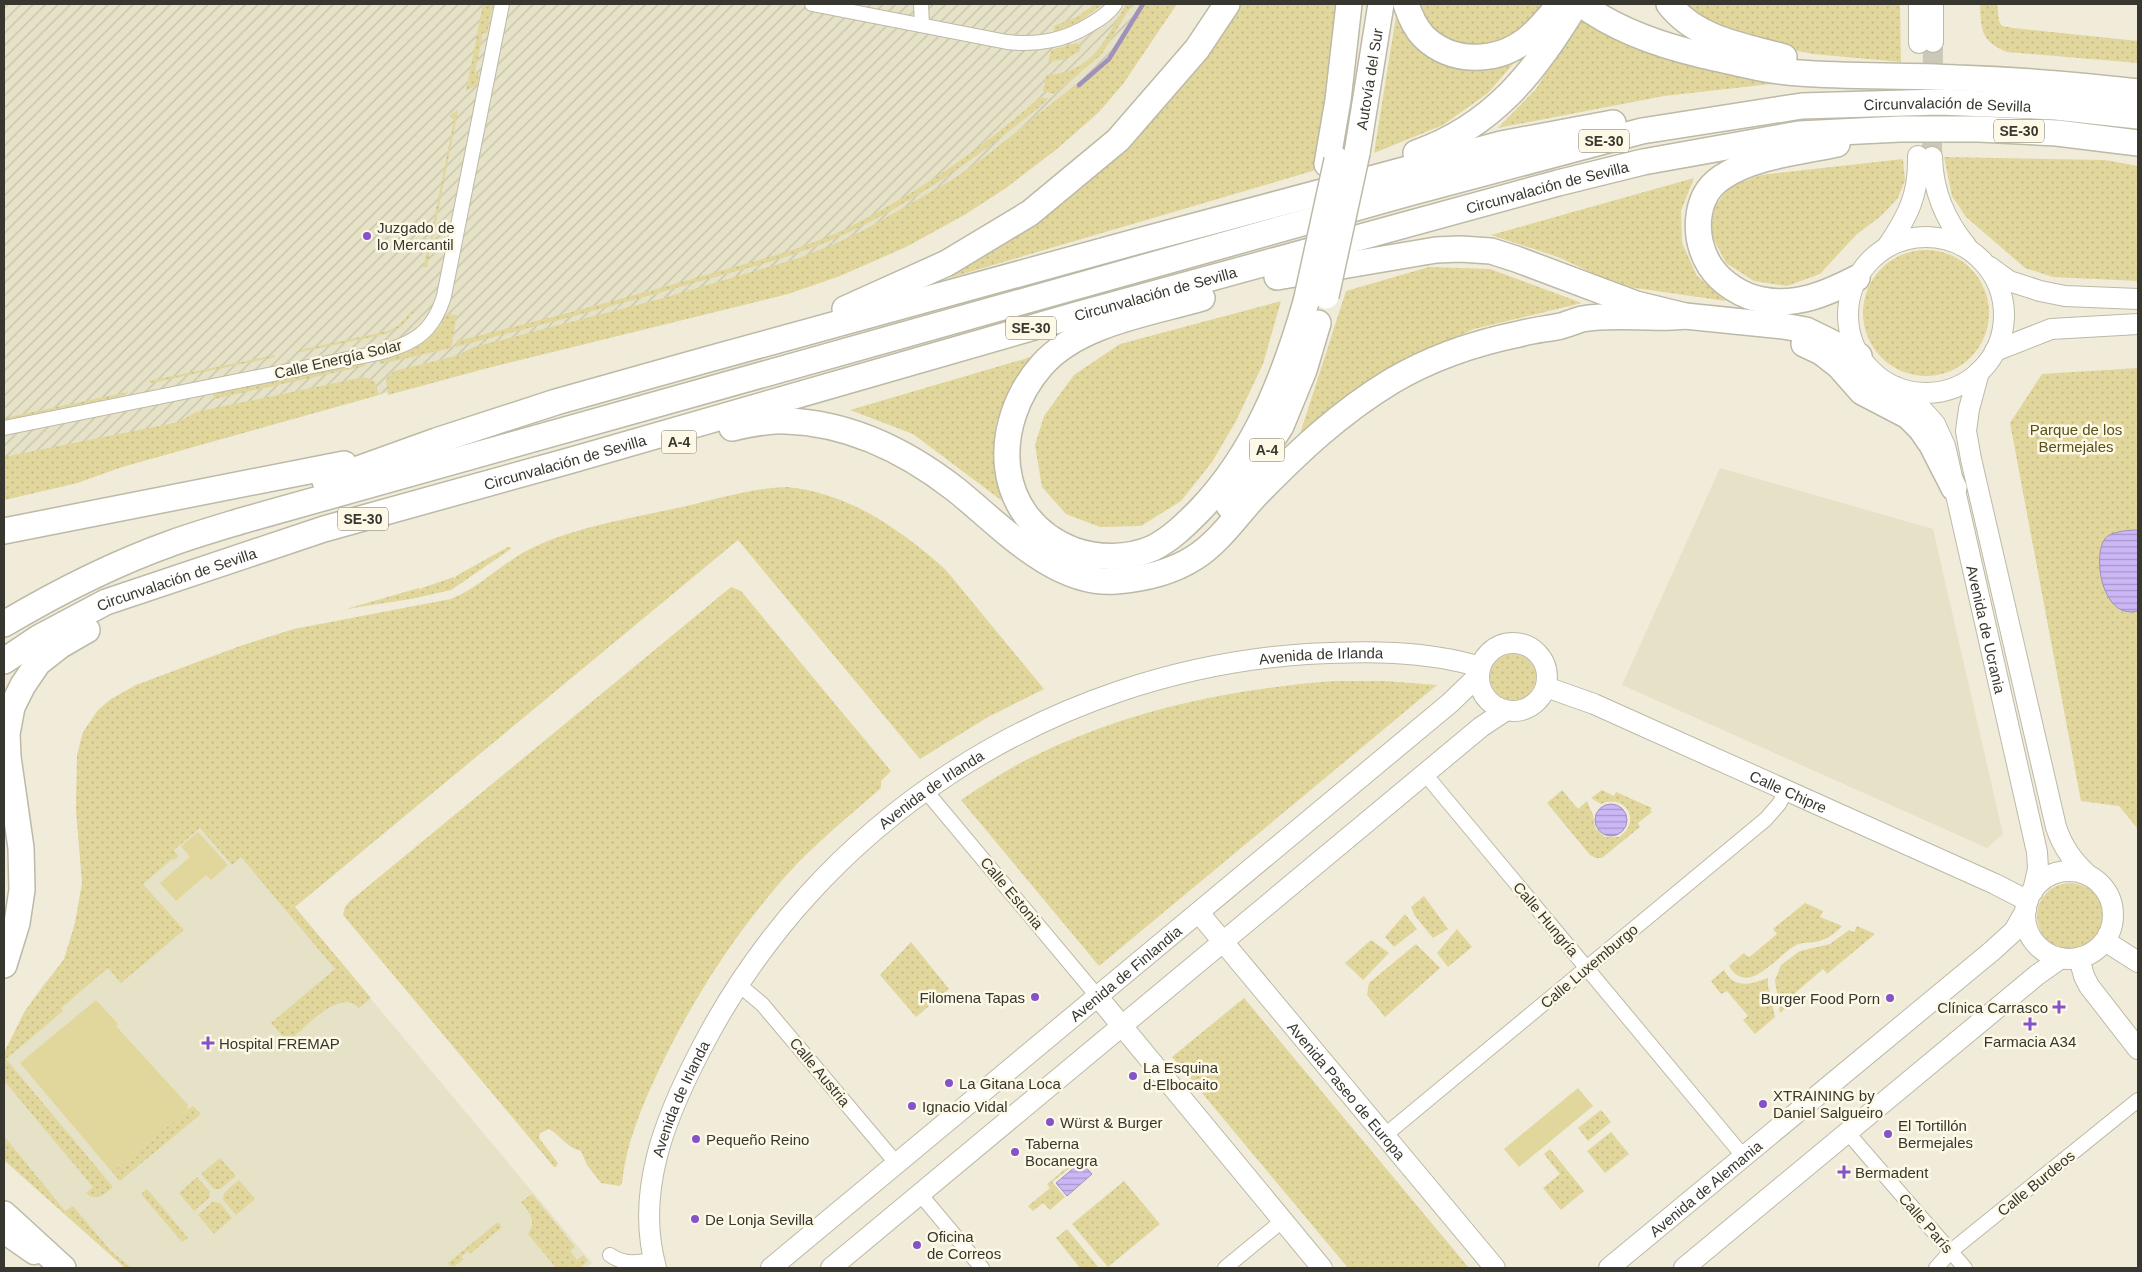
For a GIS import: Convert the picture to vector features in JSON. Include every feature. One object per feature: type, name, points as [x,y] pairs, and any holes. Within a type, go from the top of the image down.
[{"type":"highway","points":[[709,359],[853,306],[947,264],[1030,213],[1118,140],[1196,49],[1227,4]]},
{"type":"highway","points":[[1340,159],[1338,100],[1349,4]]},
{"type":"highway","points":[[1360,4],[1340,159],[1310,301],[1264,400],[1224,469],[1181,518],[1164,530],[1130,546],[1113,548],[1083,545],[1064,537],[1042,521],[1025,497],[1020,486],[1015,457],[1016,437],[1023,408],[1047,371],[1069,354],[1096,339],[1160,311],[1277,277],[1406,238],[1492,202]]},
{"type":"highway","name":"Autovía del Sur","points":[[1340,159],[1381,4]]},
{"type":"highway","points":[[1406,4],[1418,29],[1436,47],[1452,55],[1489,57],[1508,51],[1525,41],[1538,30],[1560,4]]},
{"type":"highway","points":[[1134,242],[1274,196],[1358,173],[1440,144],[1484,118],[1509,95],[1543,55],[1576,4]]},
{"type":"highway","points":[[1669,4],[1691,24],[1712,36],[1801,61]]},
{"type":"highway","points":[[1595,8],[1676,39],[1734,53],[1801,61],[1955,64],[2072,75],[2138,90]]},
{"type":"highway","points":[[1595,8],[1633,33],[1673,48],[1739,64],[1796,73],[2062,83],[2138,90]]},
{"type":"highway","name":"Circunvalación de Sevilla","points":[[4,624],[65,589],[108,568],[172,543],[250,518],[1409,193],[1642,131],[1802,106],[1949,102],[2056,107],[2138,116]]},
{"type":"highway","points":[[108,568],[197,520],[346,474],[436,441],[556,402],[1134,242],[1501,144],[1662,114],[1802,106]]},
{"type":"highway","points":[[1857,278],[1829,292],[1800,300],[1764,301],[1747,296],[1730,286],[1710,266],[1699,235],[1697,221],[1701,205],[1709,189],[1720,179],[1753,162],[1900,129]]},
{"type":"highway","name":"Circunvalación de Sevilla","points":[[4,661],[40,637],[106,602],[324,529],[572,460],[1076,315],[1643,162],[1799,134],[1900,129],[1979,129],[2057,133],[2138,143]]},
{"type":"highway","name":"A-4","points":[[572,460],[623,457],[746,425],[785,420],[826,426],[872,438],[912,460],[954,488],[1018,541],[1057,567],[1086,578],[1112,581],[1138,578],[1158,572],[1190,547],[1220,517],[1264,455],[1281,426],[1304,370],[1310,301],[1340,159]]},
{"type":"highway","points":[[1277,277],[1436,250],[1491,251],[1516,258],[1636,304],[1685,316],[1806,330],[1859,356]]},
{"type":"highway","points":[[1158,572],[1177,567],[1196,557],[1219,536],[1317,434],[1356,404],[1394,380],[1436,358],[1517,334],[1562,326],[1582,319],[1685,316]]},
{"type":"highway","points":[[1562,326],[1584,328],[1643,326],[1716,331],[1785,339],[1805,344],[1821,352],[1839,366],[1862,392],[1908,416],[1921,429],[1932,445],[1954,488]]},
{"type":"highway","points":[[4,531],[330,467],[436,441]]},
{"type":"highway","points":[[4,965],[15,932],[22,890],[21,848],[8,757],[7,734],[12,707],[23,685],[38,663],[61,645],[112,616],[156,585]]},
{"type":"highway","points":[[4,1214],[63,1268]]},
{"type":"main road","points":[[1919,4],[1926,43],[1933,4]]},
{"type":"main road","points":[[1887,247],[1906,219],[1915,195],[1925,157],[1938,201],[1954,231],[1977,256],[1997,282],[2004,306],[2003,329],[1995,352],[1979,372],[1960,384],[1940,392],[1918,392],[1896,387],[1869,369],[1859,356],[1851,338],[1848,318],[1850,297],[1857,278],[1870,260],[1887,247],[1908,239],[1929,237],[1951,241],[1977,256],[2009,281],[2040,291],[2066,296],[2138,299]]},
{"type":"main road","points":[[1995,352],[2051,329],[2138,324]]},
{"type":"main road","name":"Avenida de Ucrania","points":[[1979,372],[1969,409],[1966,430],[1971,459],[2056,827],[2068,854],[2088,875]]},
{"type":"main road","name":"Avenida de Ucrania","points":[[1896,387],[1918,405],[1935,424],[1945,446],[2037,852],[2038,869],[2029,901]]},
{"type":"main road","points":[[1504,644],[1528,646],[1541,657],[1547,672],[1546,687],[1542,696],[1530,708],[1522,711],[1505,711],[1491,704],[1481,691],[1480,671],[1484,659],[1496,648],[1504,644]]},
{"type":"main road","name":"Avenida de Irlanda","points":[[655,1264],[650,1226],[650,1192],[656,1154],[680,1090],[705,1040],[738,984],[789,916],[818,883],[850,852],[925,790],[992,747],[1053,716],[1129,688],[1181,673],[1240,661],[1324,653],[1373,652],[1429,656],[1480,671]]},
{"type":"main road","name":"Avenida de Finlandia","points":[[772,1268],[1450,703],[1480,671]]},
{"type":"main road","name":"Calle Chipre","points":[[1546,687],[1584,700],[1786,789],[1996,884],[2029,901]]},
{"type":"main road","points":[[831,1268],[1481,727],[1505,711]]},
{"type":"main road","points":[[1684,1268],[2037,975],[2070,958],[2094,952],[2105,941],[2113,923],[2112,904],[2103,887],[2088,875],[2073,872],[2058,873],[2048,877],[2029,901],[2025,920],[2031,937],[2044,951],[2070,958],[2089,986],[2138,1049]]},
{"type":"main road","name":"Avenida de Alemania","points":[[1610,1268],[2001,943],[2014,931],[2029,901]]},
{"type":"main road","name":"Avenida Paseo de Europa","points":[[1199,913],[1495,1268]]},
{"type":"main road","points":[[2105,941],[2138,962]]},
{"type":"main road","points":[[1098,997],[1322,1268]]},
{"type":"main road","points":[[4,1232],[56,1268]]},
{"type":"street","name":"Calle Energía Solar","points":[[4,428],[378,352],[405,345],[424,332],[438,314],[444,296],[502,4]]},
{"type":"street","points":[[812,4],[1007,42],[1036,44],[1052,42],[1070,36],[1103,16],[1115,4]]},
{"type":"street","points":[[874,16],[884,4]]},
{"type":"street","points":[[921,4],[922,25]]},
{"type":"street","name":"Calle Hungría","points":[[1426,774],[1744,1156]]},
{"type":"street","name":"Calle Luxemburgo","points":[[1384,1136],[1766,819],[1779,804],[1786,789]]},
{"type":"street","name":"Calle Estonia","points":[[925,790],[1098,997]]},
{"type":"street","name":"Calle Austria","points":[[738,984],[762,1004],[897,1164]]},
{"type":"street","name":"Calle Burdeos","points":[[1936,1268],[1951,1251],[2138,1100]]},
{"type":"street","name":"Calle París","points":[[1848,1132],[1965,1268]]},
{"type":"street","points":[[920,1194],[982,1268]]},
{"type":"street","points":[[1225,1268],[1282,1221]]},
{"type":"street","points":[[610,1255],[618,1260],[633,1263],[655,1264]]},
{"type":"shaded area","points":[[4,4],[1152,4],[1086,119],[992,194],[470,370],[246,431],[122,467],[77,483],[4,500]]},
{"type":"shaded area","points":[[1720,468],[1933,529],[2003,834],[1987,848],[1622,685]]},
{"type":"shaded area","points":[[2138,530],[2138,611],[2125,611],[2114,605],[2107,594],[2102,581],[2100,553],[2103,543],[2111,534]]},
{"type":"shaded area","name":"Hospital FREMAP","points":[[206,799],[592,1263],[586,1268],[125,1268],[4,1160],[4,1053],[25,1011],[43,985]]},
{"type":"shaded area","points":[[1611,804],[1617,805],[1622,809],[1626,814],[1626,826],[1622,831],[1617,835],[1611,836],[1605,835],[1600,831],[1596,826],[1595,820],[1596,814],[1600,809],[1605,805]]},
{"type":"shaded area","points":[[1081,1162],[1092,1174],[1067,1196],[1056,1183]]},
{"type":"green space","points":[[483,4],[493,4],[487,34],[483,33],[475,73],[479,74],[477,85],[466,91]]},
{"type":"green space","points":[[1095,4],[1103,4],[1078,23],[1054,32],[1054,26],[1077,17]]},
{"type":"green space","points":[[1126,4],[1132,4],[1102,54],[1055,94],[1043,91],[1046,75],[1062,73],[1075,68],[1096,52]]},
{"type":"green space","points":[[1145,4],[1177,4],[1123,84],[1099,112],[1057,149],[1006,188],[966,214],[906,247],[840,276],[788,294],[484,369],[388,395],[386,379],[394,371],[456,356],[474,347],[660,299],[799,258],[866,229],[955,178],[986,156],[1076,84],[1079,87],[1104,67],[1113,57]]},
{"type":"green space","points":[[1238,4],[1336,4],[1316,170],[949,278],[1059,205],[1164,108]]},
{"type":"green space","points":[[1398,4],[1553,4],[1526,49],[1488,93],[1443,125],[1374,153]]},
{"type":"green space","points":[[1682,4],[1900,4],[1901,62],[1813,54],[1742,40],[1697,21]]},
{"type":"green space","points":[[1980,4],[1997,4],[1999,21],[2002,26],[2138,41],[2138,63],[2007,52],[1992,44],[1984,34]]},
{"type":"green space","points":[[1581,17],[1789,82],[1664,96],[1498,128],[1536,89]]},
{"type":"green space","points":[[1076,43],[1081,45],[1080,51],[1066,59],[1048,62],[1051,50]]},
{"type":"green space","points":[[1040,97],[1049,99],[977,156],[900,206],[873,221],[828,241],[760,265],[456,347],[457,341],[678,283],[777,255],[827,237],[870,216],[921,187],[994,135]]},
{"type":"green space","points":[[458,110],[427,267],[423,267],[454,120],[449,116]]},
{"type":"green space","points":[[1944,157],[2105,160],[2138,166],[2138,281],[2053,277],[2025,268],[1966,217],[1952,196]]},
{"type":"green space","points":[[1903,159],[1905,180],[1898,198],[1881,216],[1856,235],[1820,274],[1787,286],[1754,281],[1726,263],[1711,234],[1714,208],[1729,187],[1761,175]]},
{"type":"green space","points":[[1694,178],[1681,211],[1682,243],[1697,276],[1726,301],[1621,286],[1558,257],[1491,235]]},
{"type":"green space","points":[[1926,250],[1950,255],[1970,269],[1984,289],[1989,313],[1984,337],[1970,357],[1950,371],[1926,376],[1902,371],[1882,357],[1868,337],[1863,313],[1868,289],[1882,269],[1902,255]]},
{"type":"green space","points":[[1429,267],[1490,269],[1582,303],[1474,329],[1403,361],[1345,398],[1298,440],[1346,291]]},
{"type":"green space","points":[[1281,301],[1263,364],[1236,421],[1212,462],[1181,501],[1141,526],[1100,527],[1066,514],[1042,487],[1035,445],[1044,416],[1074,375],[1120,344]]},
{"type":"green space","points":[[412,311],[414,312],[402,326],[386,334],[299,352],[300,350],[388,331],[399,325]]},
{"type":"green space","points":[[447,314],[457,315],[451,348],[380,364],[379,360],[401,354],[419,346],[434,333]]},
{"type":"green space","points":[[275,355],[275,357],[151,383],[148,381]]},
{"type":"green space","points":[[1031,357],[1010,386],[996,423],[993,457],[1001,500],[913,434],[850,410]]},
{"type":"green space","points":[[365,363],[365,366],[214,399],[213,394]]},
{"type":"green space","name":"Parque de los Bermejales","points":[[2138,368],[2138,829],[2119,806],[2081,801],[2010,423],[2042,374]]},
{"type":"green space","points":[[364,377],[375,382],[379,395],[122,467],[77,483],[4,500],[4,457],[179,422],[196,412]]},
{"type":"green space","points":[[128,392],[126,395],[4,420],[4,418]]},
{"type":"green space","points":[[787,487],[832,497],[852,505],[892,527],[928,554],[945,569],[1044,689],[988,717],[920,759],[738,540],[295,907],[371,998],[359,1008],[351,1003],[332,1006],[312,1020],[288,1042],[271,1023],[335,969],[241,857],[232,865],[200,828],[174,850],[178,856],[143,884],[184,930],[121,983],[108,968],[61,1008],[63,1011],[6,1059],[113,1187],[97,1197],[86,1193],[93,1187],[6,1083],[4,1085],[4,1053],[25,1011],[64,959],[75,923],[82,883],[76,810],[77,755],[83,732],[98,710],[111,699],[136,685],[240,646],[294,629],[451,599],[472,588],[511,560],[532,548],[586,528],[734,494]]},
{"type":"green space","points":[[508,547],[512,548],[451,590],[411,599],[346,609],[419,588],[420,590],[454,577],[455,579],[456,576]]},
{"type":"green space","points":[[731,587],[741,591],[891,771],[881,781],[881,788],[795,866],[765,900],[730,946],[684,1020],[652,1086],[631,1140],[622,1183],[620,1186],[601,1183],[587,1165],[581,1151],[568,1145],[549,1129],[540,1133],[539,1138],[558,1163],[554,1167],[343,915],[345,907],[349,902]]},
{"type":"green space","points":[[1513,654],[1526,658],[1532,664],[1536,677],[1532,690],[1526,696],[1513,700],[1500,696],[1494,690],[1490,677],[1494,664],[1500,658]]},
{"type":"green space","points":[[1335,681],[1385,681],[1437,685],[1099,966],[961,800],[1026,760],[1100,728],[1176,705],[1215,697],[1255,690]]},
{"type":"green space","points":[[1562,790],[1578,809],[1587,801],[1593,815],[1595,828],[1605,837],[1619,837],[1626,831],[1630,817],[1624,806],[1618,802],[1601,804],[1591,798],[1602,790],[1614,796],[1616,792],[1652,808],[1650,810],[1652,812],[1638,823],[1640,827],[1602,858],[1596,858],[1590,855],[1547,803]]},
{"type":"green space","points":[[198,832],[228,865],[211,880],[206,875],[176,901],[160,883],[190,857],[181,846]]},
{"type":"green space","points":[[2070,883],[2083,886],[2093,893],[2100,903],[2103,916],[2100,929],[2093,939],[2083,946],[2070,949],[2057,946],[2047,939],[2040,929],[2037,916],[2040,903],[2047,893],[2057,886]]},
{"type":"green space","points":[[1424,896],[1448,929],[1433,938],[1415,916],[1411,907]]},
{"type":"green space","points":[[1805,903],[1823,911],[1820,917],[1842,926],[1823,940],[1796,945],[1754,976],[1745,978],[1737,975],[1729,966],[1744,953],[1748,957],[1752,955],[1777,934],[1773,929]]},
{"type":"green space","points":[[1405,914],[1417,929],[1394,947],[1385,937]]},
{"type":"green space","points":[[1857,926],[1875,934],[1827,974],[1823,969],[1795,993],[1799,997],[1780,1013],[1775,980],[1781,965],[1800,951],[1830,944],[1849,930],[1854,932]]},
{"type":"green space","points":[[1457,929],[1472,947],[1448,967],[1437,953]]},
{"type":"green space","points":[[1371,940],[1389,953],[1363,980],[1345,963]]},
{"type":"green space","points":[[911,942],[949,989],[916,1017],[880,975]]},
{"type":"green space","points":[[1416,944],[1440,968],[1385,1017],[1367,995],[1369,983]]},
{"type":"green space","points":[[1724,970],[1733,981],[1738,983],[1756,982],[1768,978],[1775,1017],[1755,1034],[1743,1020],[1748,1016],[1727,991],[1721,994],[1711,981]]},
{"type":"green space","points":[[1244,998],[1469,1268],[1348,1268],[1172,1057]]},
{"type":"green space","points":[[96,1000],[118,1024],[116,1026],[188,1105],[189,1109],[112,1172],[20,1063]]},
{"type":"green space","points":[[1578,1088],[1593,1106],[1519,1167],[1504,1149]]},
{"type":"green space","points":[[193,1106],[201,1114],[120,1181],[112,1172]]},
{"type":"green space","points":[[1601,1110],[1611,1122],[1588,1141],[1578,1128]]},
{"type":"green space","points":[[1611,1132],[1629,1154],[1605,1173],[1587,1151]]},
{"type":"green space","points":[[4,1136],[65,1211],[73,1206],[110,1250],[131,1268],[125,1268],[4,1160]]},
{"type":"green space","points":[[1550,1149],[1584,1191],[1561,1210],[1543,1188],[1560,1174],[1544,1154]]},
{"type":"green space","points":[[1082,1155],[1076,1163],[1052,1182],[1065,1197],[1050,1210],[1043,1203],[1033,1211],[1028,1206],[1050,1188],[1047,1184]]},
{"type":"green space","points":[[220,1158],[236,1176],[220,1189],[214,1189],[201,1174]]},
{"type":"green space","points":[[197,1177],[210,1192],[209,1198],[194,1211],[179,1193]]},
{"type":"green space","points":[[239,1180],[255,1199],[236,1215],[223,1200],[224,1193]]},
{"type":"green space","points":[[1124,1181],[1160,1224],[1108,1267],[1072,1224]]},
{"type":"green space","points":[[147,1189],[188,1238],[182,1242],[141,1194]]},
{"type":"green space","points":[[532,1194],[575,1247],[570,1251],[577,1260],[583,1255],[588,1261],[580,1268],[556,1268],[528,1234],[532,1221],[530,1214],[521,1202]]},
{"type":"green space","points":[[212,1202],[220,1203],[232,1218],[214,1234],[198,1215]]},
{"type":"green space","points":[[498,1222],[502,1227],[470,1254],[468,1251],[461,1257],[464,1259],[455,1266],[450,1266],[448,1263]]},
{"type":"green space","points":[[1067,1229],[1099,1268],[1080,1268],[1056,1238]]},
{"type":"waterway","points":[[1079,85],[1109,59],[1143,4]]},
{"type":"tunnel","points":[[1932,157],[1933,42]]},
{"type":"place","name":"Juzgado de lo Mercantil","points":[[367,236]]},
{"type":"place","name":"Filomena Tapas","points":[[1035,997]]},
{"type":"place","name":"Burger Food Porn","points":[[1890,998]]},
{"type":"place","name":"Clínica Carrasco","points":[[2059,1007]]},
{"type":"place","name":"Farmacia A34","points":[[2030,1024]]},
{"type":"place","name":"Hospital FREMAP","points":[[208,1043]]},
{"type":"place","name":"La Esquina d-Elbocaito","points":[[1133,1076]]},
{"type":"place","name":"La Gitana Loca","points":[[949,1083]]},
{"type":"place","name":"XTRAINING by Daniel Salgueiro","points":[[1763,1104]]},
{"type":"place","name":"Ignacio Vidal","points":[[912,1106]]},
{"type":"place","name":"Würst & Burger","points":[[1050,1122]]},
{"type":"place","name":"El Tortillón Bermejales","points":[[1888,1134]]},
{"type":"place","name":"Pequeño Reino","points":[[696,1139]]},
{"type":"place","name":"Taberna Bocanegra","points":[[1015,1152]]},
{"type":"place","name":"Bermadent","points":[[1844,1172]]},
{"type":"place","name":"De Lonja Sevilla","points":[[695,1219]]},
{"type":"place","name":"Oficina de Correos","points":[[917,1245]]}]
